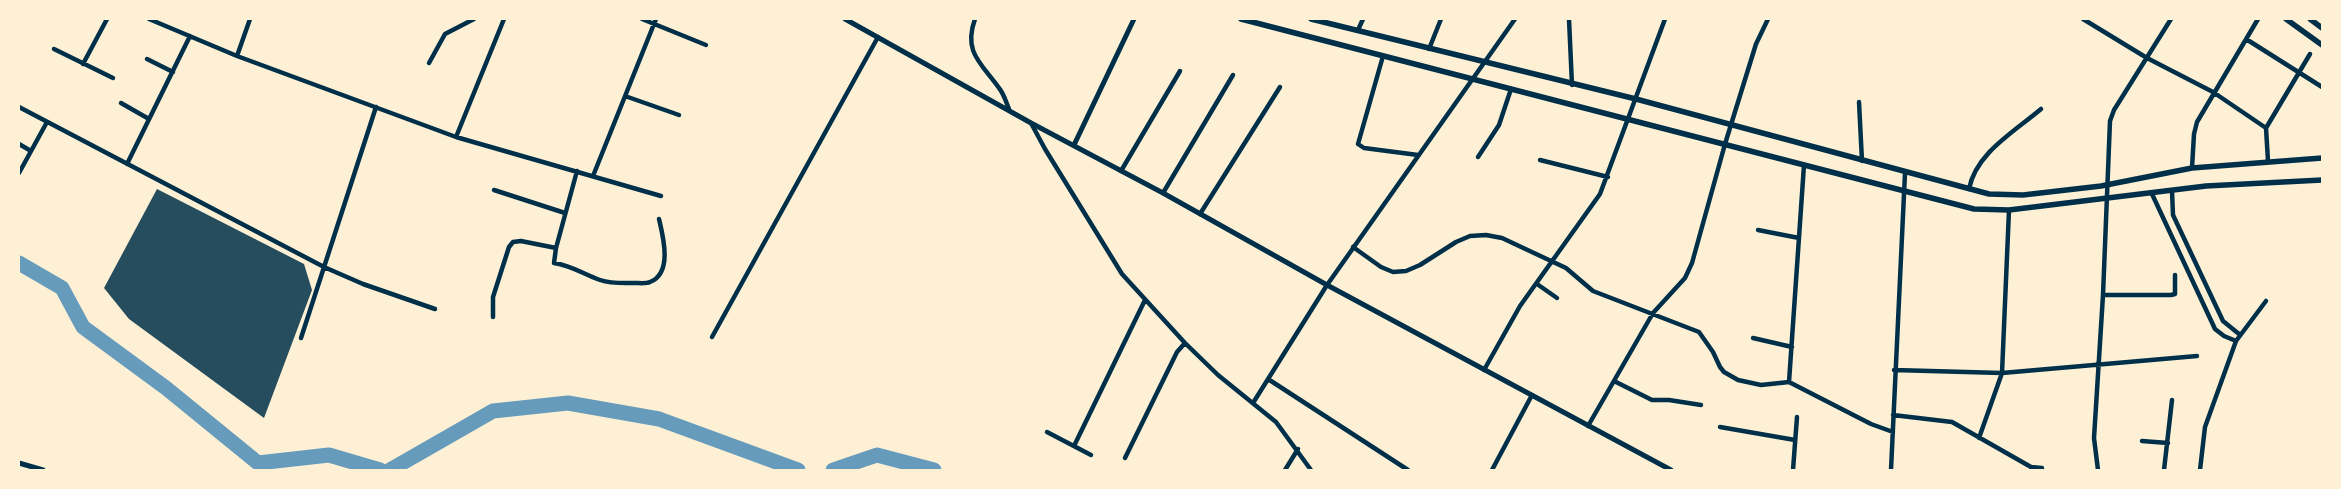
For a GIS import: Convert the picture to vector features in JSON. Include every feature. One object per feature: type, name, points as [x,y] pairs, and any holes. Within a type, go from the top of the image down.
[{"type":"main road","points":[[1241,19],[1974,209],[2009,210],[2172,192],[2206,186],[2322,180]]},
{"type":"main road","points":[[1312,19],[1636,99],[1905,173],[1989,194],[2023,195],[2108,185],[2192,168],[2322,158]]},
{"type":"main road","points":[[2286,19],[2322,45]]},
{"type":"main road","points":[[2310,19],[2322,28]]},
{"type":"street","points":[[83,64],[107,19]]},
{"type":"street","points":[[149,19],[237,56],[456,137],[661,196]]},
{"type":"street","points":[[237,56],[250,19]]},
{"type":"street","points":[[429,63],[445,34],[474,19]]},
{"type":"street","points":[[456,137],[504,19]]},
{"type":"street","points":[[642,19],[655,21],[706,45]]},
{"type":"street","points":[[845,19],[1031,123],[1163,192],[1327,285],[1671,470]]},
{"type":"street","points":[[975,19],[971,34],[971,45],[976,59],[1001,90],[1009,109]]},
{"type":"street","points":[[1074,145],[1134,19]]},
{"type":"street","points":[[1358,30],[1363,19]]},
{"type":"street","points":[[1429,49],[1441,19]]},
{"type":"street","points":[[1253,403],[1327,285],[1482,62],[1515,19]]},
{"type":"street","points":[[1569,19],[1572,84]]},
{"type":"street","points":[[1484,370],[1520,306],[1600,194],[1630,119],[1665,19]]},
{"type":"street","points":[[1588,426],[1653,314],[1685,278],[1692,263],[1724,144],[1756,44],[1768,19]]},
{"type":"street","points":[[2083,19],[2147,58],[2213,92],[2266,128]]},
{"type":"street","points":[[2098,470],[2094,438],[2108,199],[2110,121],[2171,19]]},
{"type":"street","points":[[2192,168],[2196,122],[2258,19]]},
{"type":"street","points":[[593,176],[655,21]]},
{"type":"street","points":[[127,164],[190,36]]},
{"type":"street","points":[[712,337],[878,37]]},
{"type":"street","points":[[2246,39],[2322,87]]},
{"type":"street","points":[[54,49],[113,78]]},
{"type":"street","points":[[2268,161],[2266,128],[2310,54]]},
{"type":"street","points":[[1383,56],[1358,144],[1364,148],[1418,155]]},
{"type":"street","points":[[147,59],[173,72]]},
{"type":"street","points":[[1120,171],[1180,71]]},
{"type":"street","points":[[1163,192],[1233,75]]},
{"type":"street","points":[[1200,214],[1280,87]]},
{"type":"street","points":[[1478,158],[1499,125],[1511,89]]},
{"type":"street","points":[[625,96],[679,115]]},
{"type":"street","points":[[1859,102],[1862,161]]},
{"type":"street","points":[[122,103],[149,119]]},
{"type":"street","points":[[19,107],[324,267],[363,284],[435,309]]},
{"type":"street","points":[[301,338],[376,107]]},
{"type":"street","points":[[1969,189],[1971,180],[1990,152],[2040,110]]},
{"type":"street","points":[[19,173],[48,122]]},
{"type":"street","points":[[1031,123],[1122,274],[1184,342],[1218,375],[1276,422],[1298,449],[1311,470]]},
{"type":"street","points":[[19,144],[32,151]]},
{"type":"street","points":[[1540,160],[1608,177]]},
{"type":"street","points":[[1789,382],[1804,165]]},
{"type":"street","points":[[577,171],[556,248],[554,263],[572,266],[587,276],[612,283],[650,283],[658,276],[664,263],[664,246],[659,219]]},
{"type":"street","points":[[1891,470],[1894,370],[1905,173]]},
{"type":"street","points":[[494,190],[565,213]]},
{"type":"street","points":[[2172,192],[2173,215],[2224,322],[2239,334]]},
{"type":"street","points":[[2152,194],[2216,329],[2224,336],[2236,341]]},
{"type":"street","points":[[1979,438],[2002,374],[2009,210]]},
{"type":"street","points":[[1758,230],[1799,238]]},
{"type":"street","points":[[1353,247],[1382,267],[1393,272],[1406,271],[1420,265],[1456,242],[1470,236],[1486,235],[1516,243],[1566,268],[1593,291],[1699,332],[1724,372],[1738,380],[1761,385],[1789,382],[1871,424],[1893,432]]},
{"type":"street","points":[[493,317],[493,297],[509,247],[513,242],[521,241],[556,248]]},
{"type":"street","points":[[2103,295],[2175,294],[2177,289],[2175,275]]},
{"type":"street","points":[[1537,284],[1557,298]]},
{"type":"street","points":[[1074,446],[1145,300]]},
{"type":"street","points":[[2200,470],[2205,427],[2236,341],[2239,334],[2266,301]]},
{"type":"street","points":[[1753,338],[1792,348]]},
{"type":"street","points":[[1125,458],[1184,342]]},
{"type":"street","points":[[1894,370],[2002,374],[2197,356]]},
{"type":"street","points":[[1268,379],[1408,470]]},
{"type":"street","points":[[1614,381],[1652,400],[1669,400],[1701,405]]},
{"type":"street","points":[[1492,470],[1532,395]]},
{"type":"street","points":[[2164,470],[2172,400]]},
{"type":"street","points":[[1893,415],[1952,422],[2031,467],[2042,468]]},
{"type":"street","points":[[1793,470],[1796,417]]},
{"type":"street","points":[[1720,427],[1795,440]]},
{"type":"street","points":[[1047,432],[1091,455]]},
{"type":"street","points":[[2142,441],[2168,443]]},
{"type":"street","points":[[1285,470],[1298,449]]},
{"type":"street","points":[[19,463],[43,470]]},
{"type":"building","points":[[157,189],[304,264],[312,290],[264,418],[129,319],[104,288]]},
{"type":"waterway","points":[[19,263],[62,288],[83,327],[166,388],[258,463],[329,455],[380,470]]},
{"type":"waterway","points":[[390,470],[493,411],[568,403],[659,419],[798,470]]},
{"type":"waterway","points":[[833,470],[877,455],[934,470]]}]
